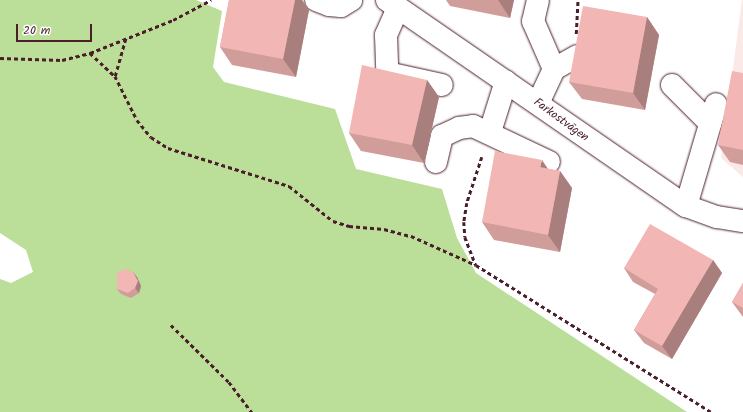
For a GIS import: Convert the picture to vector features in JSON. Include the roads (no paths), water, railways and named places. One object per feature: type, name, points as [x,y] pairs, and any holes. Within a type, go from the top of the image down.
[{"type":"street","points":[[316,0],[329,5],[341,6],[351,0]]},
{"type":"street","points":[[538,0],[533,21],[554,70]]},
{"type":"street","points":[[393,3],[386,35],[387,73],[442,86]]},
{"type":"street","name":"Farkostvägen","points":[[393,3],[686,206],[717,217],[743,221]]},
{"type":"street","points":[[538,103],[554,70],[577,56]]},
{"type":"street","points":[[490,132],[506,81]]},
{"type":"street","points":[[672,85],[713,113],[686,206]]},
{"type":"street","points":[[436,162],[442,136],[459,128],[473,126],[490,132],[549,162]]}]
